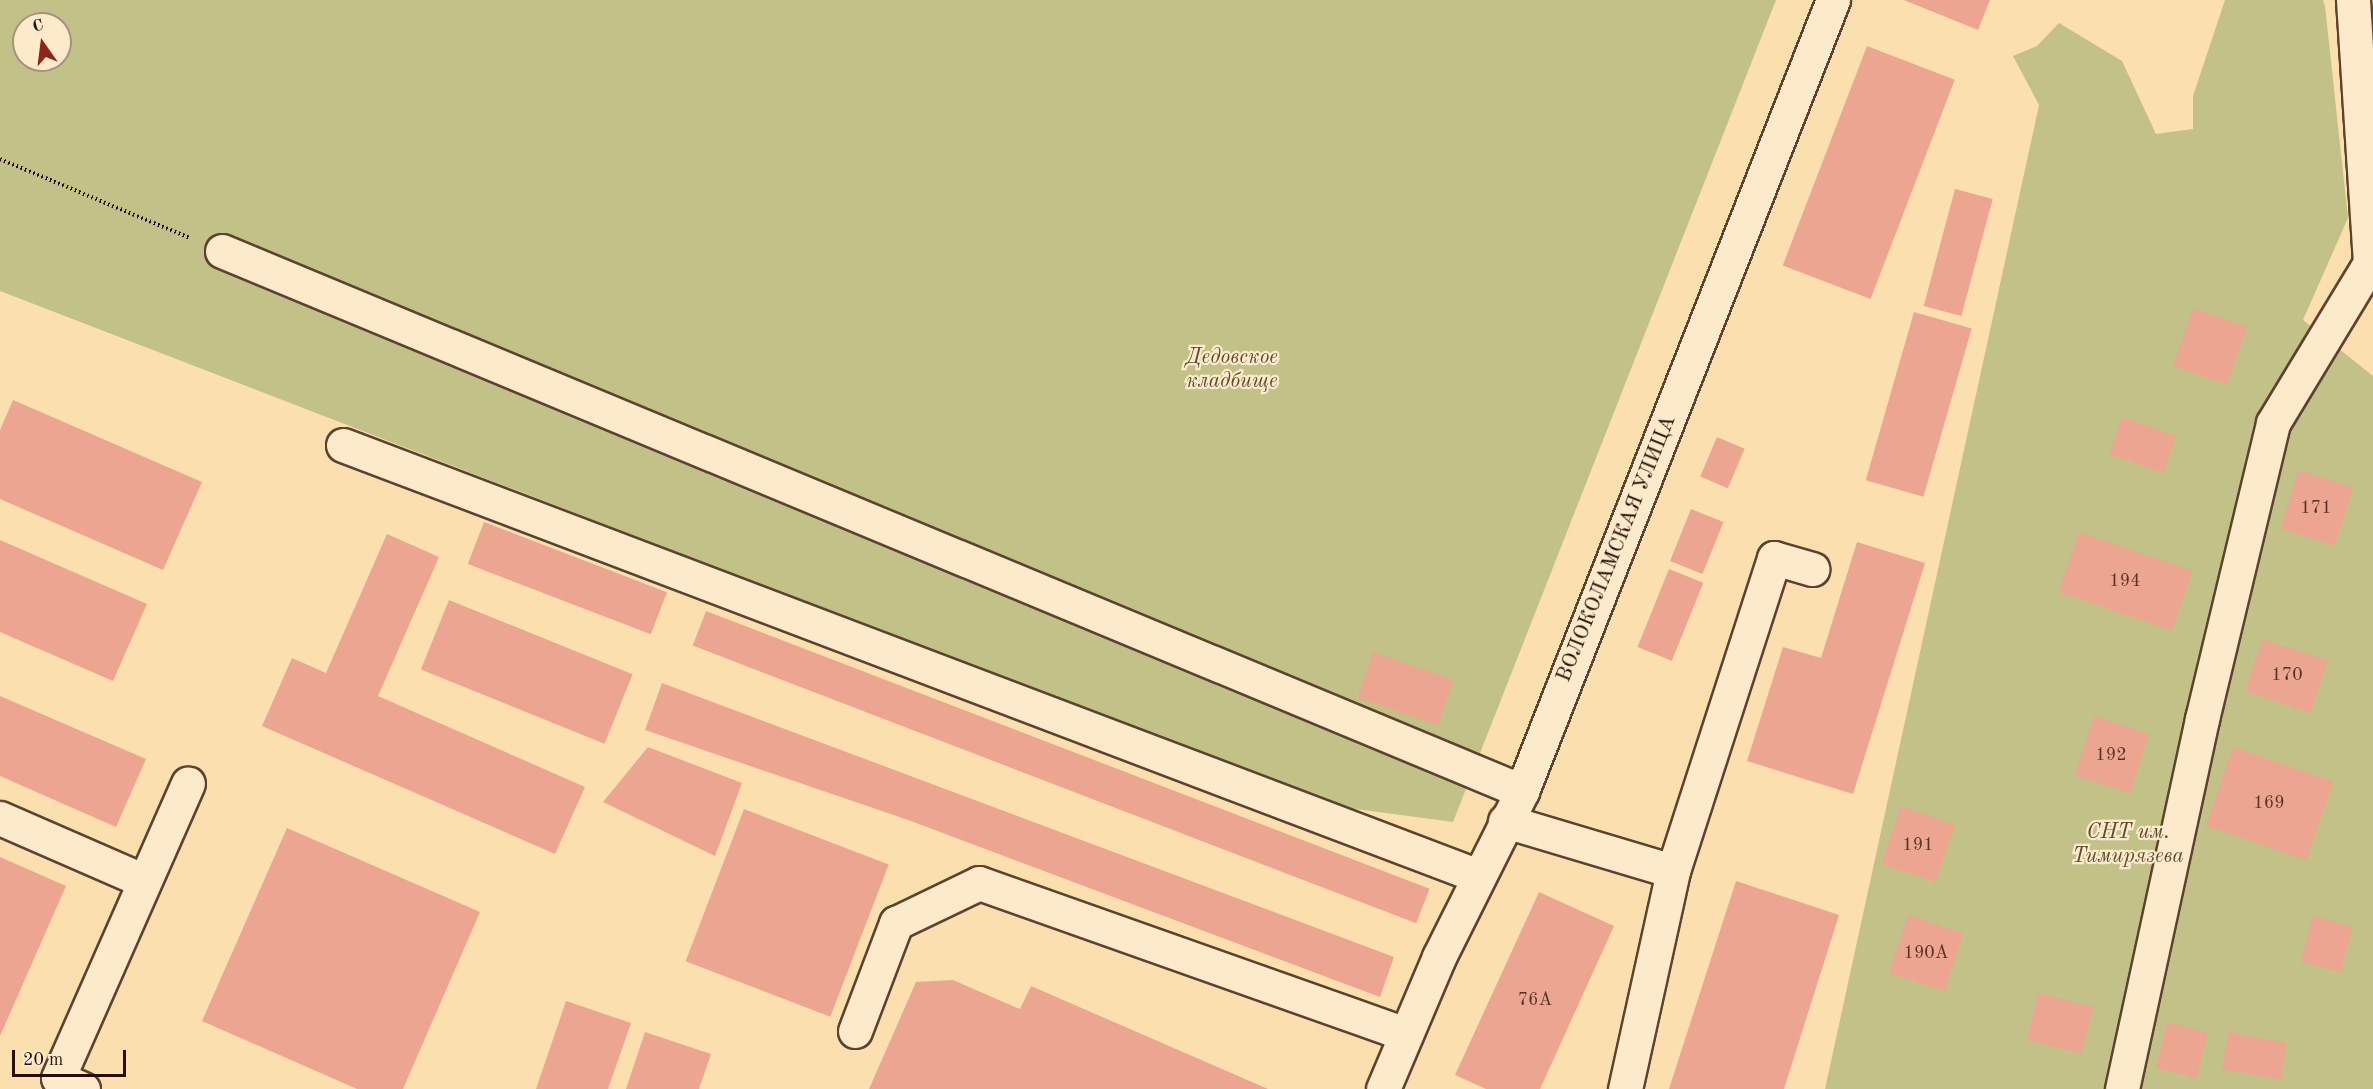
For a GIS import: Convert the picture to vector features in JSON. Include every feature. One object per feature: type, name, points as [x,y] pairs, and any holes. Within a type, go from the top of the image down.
[{"type":"street","name":"ВОЛОКОЛАМСКАЯ УЛИЦА","points":[[1383,1089],[1478,876],[1522,791],[1833,0]]},
{"type":"street","points":[[2122,1089],[2202,718],[2273,423],[2370,262],[2353,0]]},
{"type":"street","points":[[222,251],[1522,791]]},
{"type":"street","points":[[343,445],[1478,876]]},
{"type":"street","points":[[1625,1089],[1673,871],[1774,558],[1812,569]]},
{"type":"street","points":[[83,1089],[58,1078],[188,783]]},
{"type":"street","points":[[0,818],[144,881]]},
{"type":"street","points":[[1505,821],[1673,871]]},
{"type":"street","points":[[855,1031],[896,923],[979,884],[1406,1034]]},
{"type":"path","points":[[0,159],[222,251]]},
{"type":"green space","name":"Дедовское кладбище","points":[[0,0],[1776,0],[1453,822],[1334,806],[0,291]]},
{"type":"green space","name":"СНТ им. Тимирязева","points":[[2225,0],[2323,0],[2325,6],[2348,218],[2303,320],[2373,376],[2373,1089],[1825,1089],[2039,105],[2013,56],[2037,46],[2059,23],[2122,61],[2156,134],[2193,129],[2193,96]]},
{"type":"building","points":[[1904,0],[1990,0],[1978,30]]},
{"type":"building","points":[[1867,46],[1955,80],[1871,299],[1783,265]]},
{"type":"building","points":[[1955,189],[1993,199],[1961,316],[1924,306]]},
{"type":"building","points":[[2193,308],[2247,327],[2227,384],[2173,366]]},
{"type":"building","points":[[1914,312],[1972,329],[1923,497],[1866,480]]},
{"type":"building","points":[[13,400],[202,482],[163,570],[0,499],[0,430]]},
{"type":"building","points":[[2122,417],[2176,436],[2163,472],[2109,454]]},
{"type":"building","points":[[1717,437],[1745,449],[1728,488],[1700,477]]},
{"type":"building","points":[[2299,470],[2353,488],[2334,546],[2280,528]]},
{"type":"building","points":[[1691,509],[1723,522],[1702,574],[1670,561]]},
{"type":"building","points":[[484,522],[667,592],[651,634],[468,564]]},
{"type":"building","points":[[2079,532],[2192,571],[2172,631],[2058,592]]},
{"type":"building","points":[[387,534],[439,557],[378,696],[585,787],[555,854],[262,726],[292,658],[326,673]]},
{"type":"building","points":[[0,540],[147,604],[113,681],[0,632]]},
{"type":"building","points":[[1857,542],[1925,563],[1853,794],[1747,761],[1783,647],[1821,658]]},
{"type":"building","points":[[1669,569],[1703,583],[1672,661],[1638,647]]},
{"type":"building","points":[[449,600],[633,674],[604,744],[421,670]]},
{"type":"building","points":[[706,611],[1430,889],[1416,923],[693,646]]},
{"type":"building","points":[[2262,639],[2328,660],[2311,713],[2245,691]]},
{"type":"building","points":[[1373,652],[1453,680],[1438,725],[1357,697]]},
{"type":"building","points":[[662,683],[1394,957],[1380,997],[911,821],[645,730]]},
{"type":"building","points":[[0,696],[146,759],[116,827],[0,776]]},
{"type":"building","points":[[2094,716],[2149,734],[2130,793],[2075,775]]},
{"type":"building","points":[[648,747],[742,783],[715,856],[603,802]]},
{"type":"building","points":[[2233,747],[2333,782],[2306,860],[2206,825]]},
{"type":"building","points":[[1901,806],[1955,825],[1935,882],[1881,864]]},
{"type":"building","points":[[744,809],[889,865],[830,1017],[686,961]]},
{"type":"building","points":[[287,828],[480,912],[403,1089],[357,1089],[202,1021]]},
{"type":"building","points":[[0,857],[66,886],[0,1036]]},
{"type":"building","points":[[1736,881],[1839,915],[1784,1089],[1669,1089]]},
{"type":"building","points":[[1539,892],[1614,926],[1540,1089],[1486,1089],[1455,1075]]},
{"type":"building","points":[[1908,915],[1963,933],[1944,991],[1889,973]]},
{"type":"building","points":[[2313,916],[2353,927],[2340,972],[2301,961]]},
{"type":"building","points":[[953,980],[1020,1009],[1031,986],[1268,1089],[869,1089],[916,982]]},
{"type":"building","points":[[2038,993],[2093,1007],[2082,1053],[2026,1040]]},
{"type":"building","points":[[566,1001],[631,1023],[608,1089],[536,1089]]},
{"type":"building","points":[[2167,1022],[2208,1032],[2196,1078],[2156,1068]]},
{"type":"building","points":[[2229,1028],[2233,1033],[2287,1043],[2281,1079],[2222,1069]]},
{"type":"building","points":[[645,1032],[711,1054],[699,1089],[626,1089]]}]
